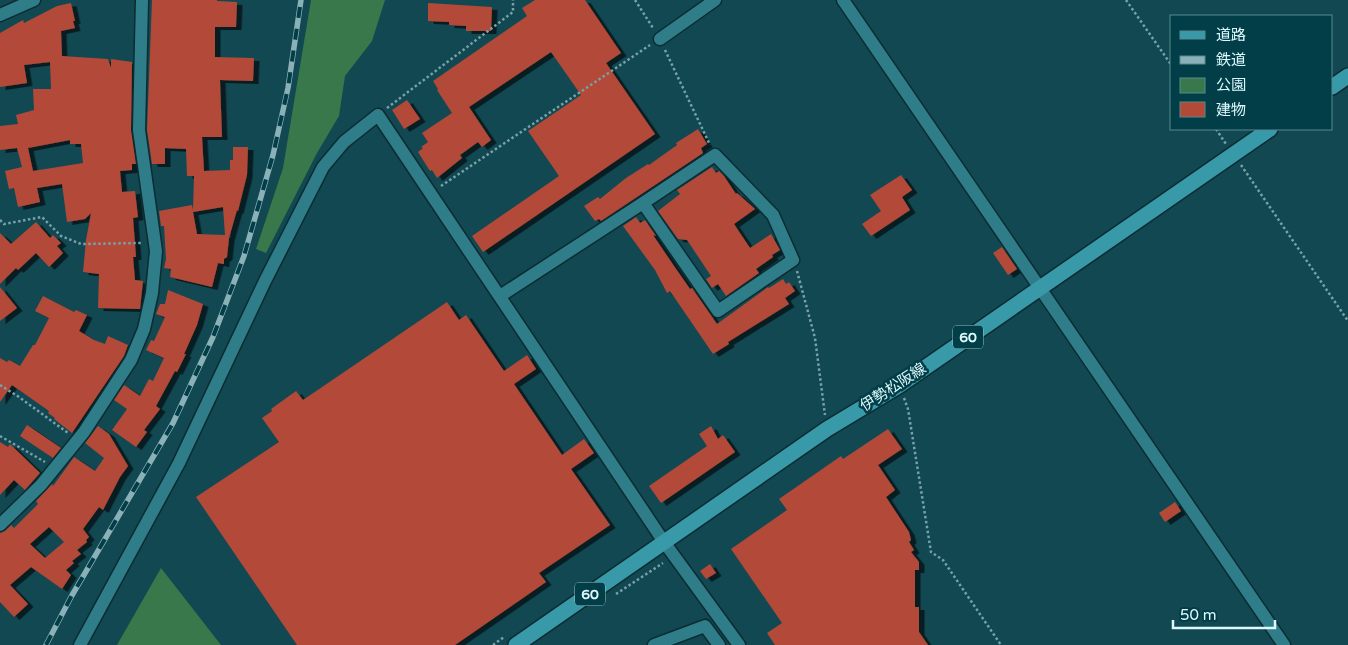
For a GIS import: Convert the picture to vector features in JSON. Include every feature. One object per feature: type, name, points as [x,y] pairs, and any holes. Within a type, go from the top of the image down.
[{"type":"main road","points":[[1333,86],[1348,76]]},
{"type":"main road","name":"伊勢松阪線","points":[[516,645],[826,429],[900,384],[1269,130]]},
{"type":"street","points":[[0,15],[34,0]]},
{"type":"street","points":[[0,525],[41,485],[78,440],[131,360],[144,329],[152,293],[156,251],[138,130],[142,0]]},
{"type":"street","points":[[660,39],[715,0]]},
{"type":"street","points":[[843,0],[1284,645]]},
{"type":"street","points":[[80,645],[179,463],[265,281],[323,167],[344,142],[378,115],[664,542],[739,645]]},
{"type":"street","points":[[500,296],[715,155],[773,215],[793,260],[718,311],[643,203]]},
{"type":"street","points":[[654,645],[706,626],[719,645]]},
{"type":"path","points":[[378,115],[513,12],[513,0]]},
{"type":"path","points":[[635,0],[660,39],[715,155]]},
{"type":"path","points":[[1126,0],[1170,63]]},
{"type":"path","points":[[431,193],[660,39]]},
{"type":"path","points":[[1217,130],[1348,321]]},
{"type":"path","points":[[0,220],[4,224],[42,217],[61,236],[81,244],[155,243]]},
{"type":"path","points":[[793,260],[802,285],[815,338],[826,429]]},
{"type":"path","points":[[900,384],[908,409],[931,552],[943,560],[1001,645]]},
{"type":"path","points":[[0,386],[19,397],[78,440]]},
{"type":"path","points":[[0,436],[54,468]]},
{"type":"green space","points":[[311,0],[385,0],[372,41],[345,76],[339,116],[317,153],[266,253],[256,249],[283,168]]},
{"type":"green space","points":[[161,568],[221,645],[117,645]]},
{"type":"building","points":[[152,0],[217,0],[237,2],[236,27],[215,27],[215,57],[254,58],[253,81],[220,80],[222,137],[202,137],[204,171],[230,170],[230,160],[233,160],[233,147],[248,147],[247,175],[229,238],[227,257],[224,259],[224,264],[218,263],[212,287],[170,277],[171,269],[164,268],[166,259],[164,226],[161,226],[159,211],[192,205],[193,210],[194,176],[187,176],[186,149],[165,148],[165,164],[152,164],[147,130]],"holes":[[[223,207],[225,235],[197,234],[193,212]]]},
{"type":"building","points":[[535,0],[585,0],[621,53],[606,63],[655,134],[483,252],[472,236],[559,176],[528,131],[581,95],[551,52],[469,107],[491,140],[482,147],[478,142],[460,155],[462,158],[437,178],[432,170],[430,171],[418,152],[428,142],[422,133],[452,113],[433,81],[527,16],[522,8]]},
{"type":"building","points":[[71,3],[75,21],[73,21],[75,28],[61,31],[62,56],[108,59],[111,68],[111,59],[132,62],[131,130],[136,164],[132,164],[132,170],[120,171],[122,192],[135,191],[138,217],[133,218],[136,257],[133,257],[135,280],[143,281],[140,309],[98,308],[99,274],[83,272],[91,213],[85,219],[67,222],[62,184],[37,188],[40,202],[18,207],[14,188],[9,189],[5,171],[22,167],[17,148],[0,150],[0,126],[18,124],[16,115],[34,110],[33,89],[51,89],[50,62],[24,65],[27,83],[0,87],[0,33],[23,20],[24,23],[57,6]],"holes":[[[70,140],[70,144],[81,144],[83,163],[33,171],[28,148]]]},
{"type":"building","points":[[428,3],[492,7],[491,31],[466,31],[466,26],[449,25],[449,22],[428,21]]},
{"type":"building","points":[[407,100],[420,119],[404,129],[392,110]]},
{"type":"building","points":[[698,129],[707,144],[701,148],[703,153],[601,221],[599,219],[595,221],[584,206],[598,197],[600,199],[626,178],[649,165],[677,145],[676,143]]},
{"type":"building","points":[[712,167],[716,173],[719,171],[724,176],[736,194],[755,209],[734,224],[750,248],[771,234],[780,250],[756,269],[759,273],[726,296],[718,284],[712,288],[706,279],[711,276],[687,240],[678,239],[658,211],[680,194],[677,190]]},
{"type":"building","points":[[901,175],[912,190],[902,197],[910,210],[871,236],[862,224],[881,211],[870,195]]},
{"type":"building","points":[[636,217],[640,223],[645,220],[674,266],[717,324],[768,287],[783,279],[786,284],[789,282],[795,291],[785,298],[789,304],[728,342],[729,344],[713,354],[670,291],[667,293],[655,270],[623,226]]},
{"type":"building","points":[[36,222],[50,238],[53,235],[61,243],[57,246],[63,253],[49,267],[36,253],[18,270],[16,268],[0,284],[0,233],[11,244]]},
{"type":"building","points":[[1002,247],[1017,269],[1008,275],[993,253]]},
{"type":"building","points":[[0,287],[17,308],[0,321]]},
{"type":"building","points":[[168,290],[203,304],[197,325],[184,354],[186,354],[156,406],[160,409],[144,430],[147,432],[136,447],[112,430],[127,409],[114,400],[124,385],[140,396],[149,379],[153,381],[164,358],[146,350],[151,340],[154,341],[165,317],[156,314],[160,304],[165,304]]},
{"type":"building","points":[[43,296],[74,312],[76,310],[87,315],[79,331],[94,340],[105,344],[108,336],[128,345],[124,356],[72,433],[54,419],[48,413],[49,411],[12,385],[0,402],[0,358],[20,366],[33,345],[35,345],[49,318],[35,311]]},
{"type":"building","points":[[447,302],[459,320],[466,315],[504,371],[527,355],[536,369],[514,384],[562,455],[584,439],[594,453],[571,469],[610,525],[539,573],[546,582],[455,645],[297,645],[196,497],[279,442],[262,418],[272,411],[271,409],[296,391],[303,400]]},
{"type":"building","points":[[27,425],[61,448],[53,458],[20,436]]},
{"type":"building","points":[[98,426],[109,434],[128,466],[120,477],[103,510],[99,507],[83,529],[89,537],[86,540],[87,542],[77,550],[81,554],[72,561],[74,563],[66,570],[71,575],[62,589],[31,567],[10,585],[28,604],[14,617],[0,602],[0,533],[11,525],[14,528],[38,504],[36,501],[52,484],[53,486],[74,457],[95,471],[104,458],[85,443]],"holes":[[[49,527],[64,542],[45,558],[30,544]]]},
{"type":"building","points":[[711,426],[718,439],[723,435],[735,452],[661,503],[649,486],[707,446],[699,434]]},
{"type":"building","points":[[888,429],[902,449],[878,465],[895,490],[886,497],[909,532],[911,540],[909,542],[914,550],[911,552],[919,562],[919,570],[915,570],[915,607],[919,607],[919,632],[928,645],[775,645],[767,633],[782,623],[731,549],[787,510],[779,499],[841,456],[843,459]]},
{"type":"building","points":[[0,442],[8,447],[10,444],[40,473],[25,490],[14,480],[0,495]]},
{"type":"building","points":[[1175,502],[1181,511],[1165,522],[1159,513]]},
{"type":"building","points":[[710,564],[716,573],[706,579],[700,571]]},
{"type":"railway","points":[[46,645],[71,597],[173,423],[213,337],[244,256],[273,155],[288,88],[301,0]]}]
